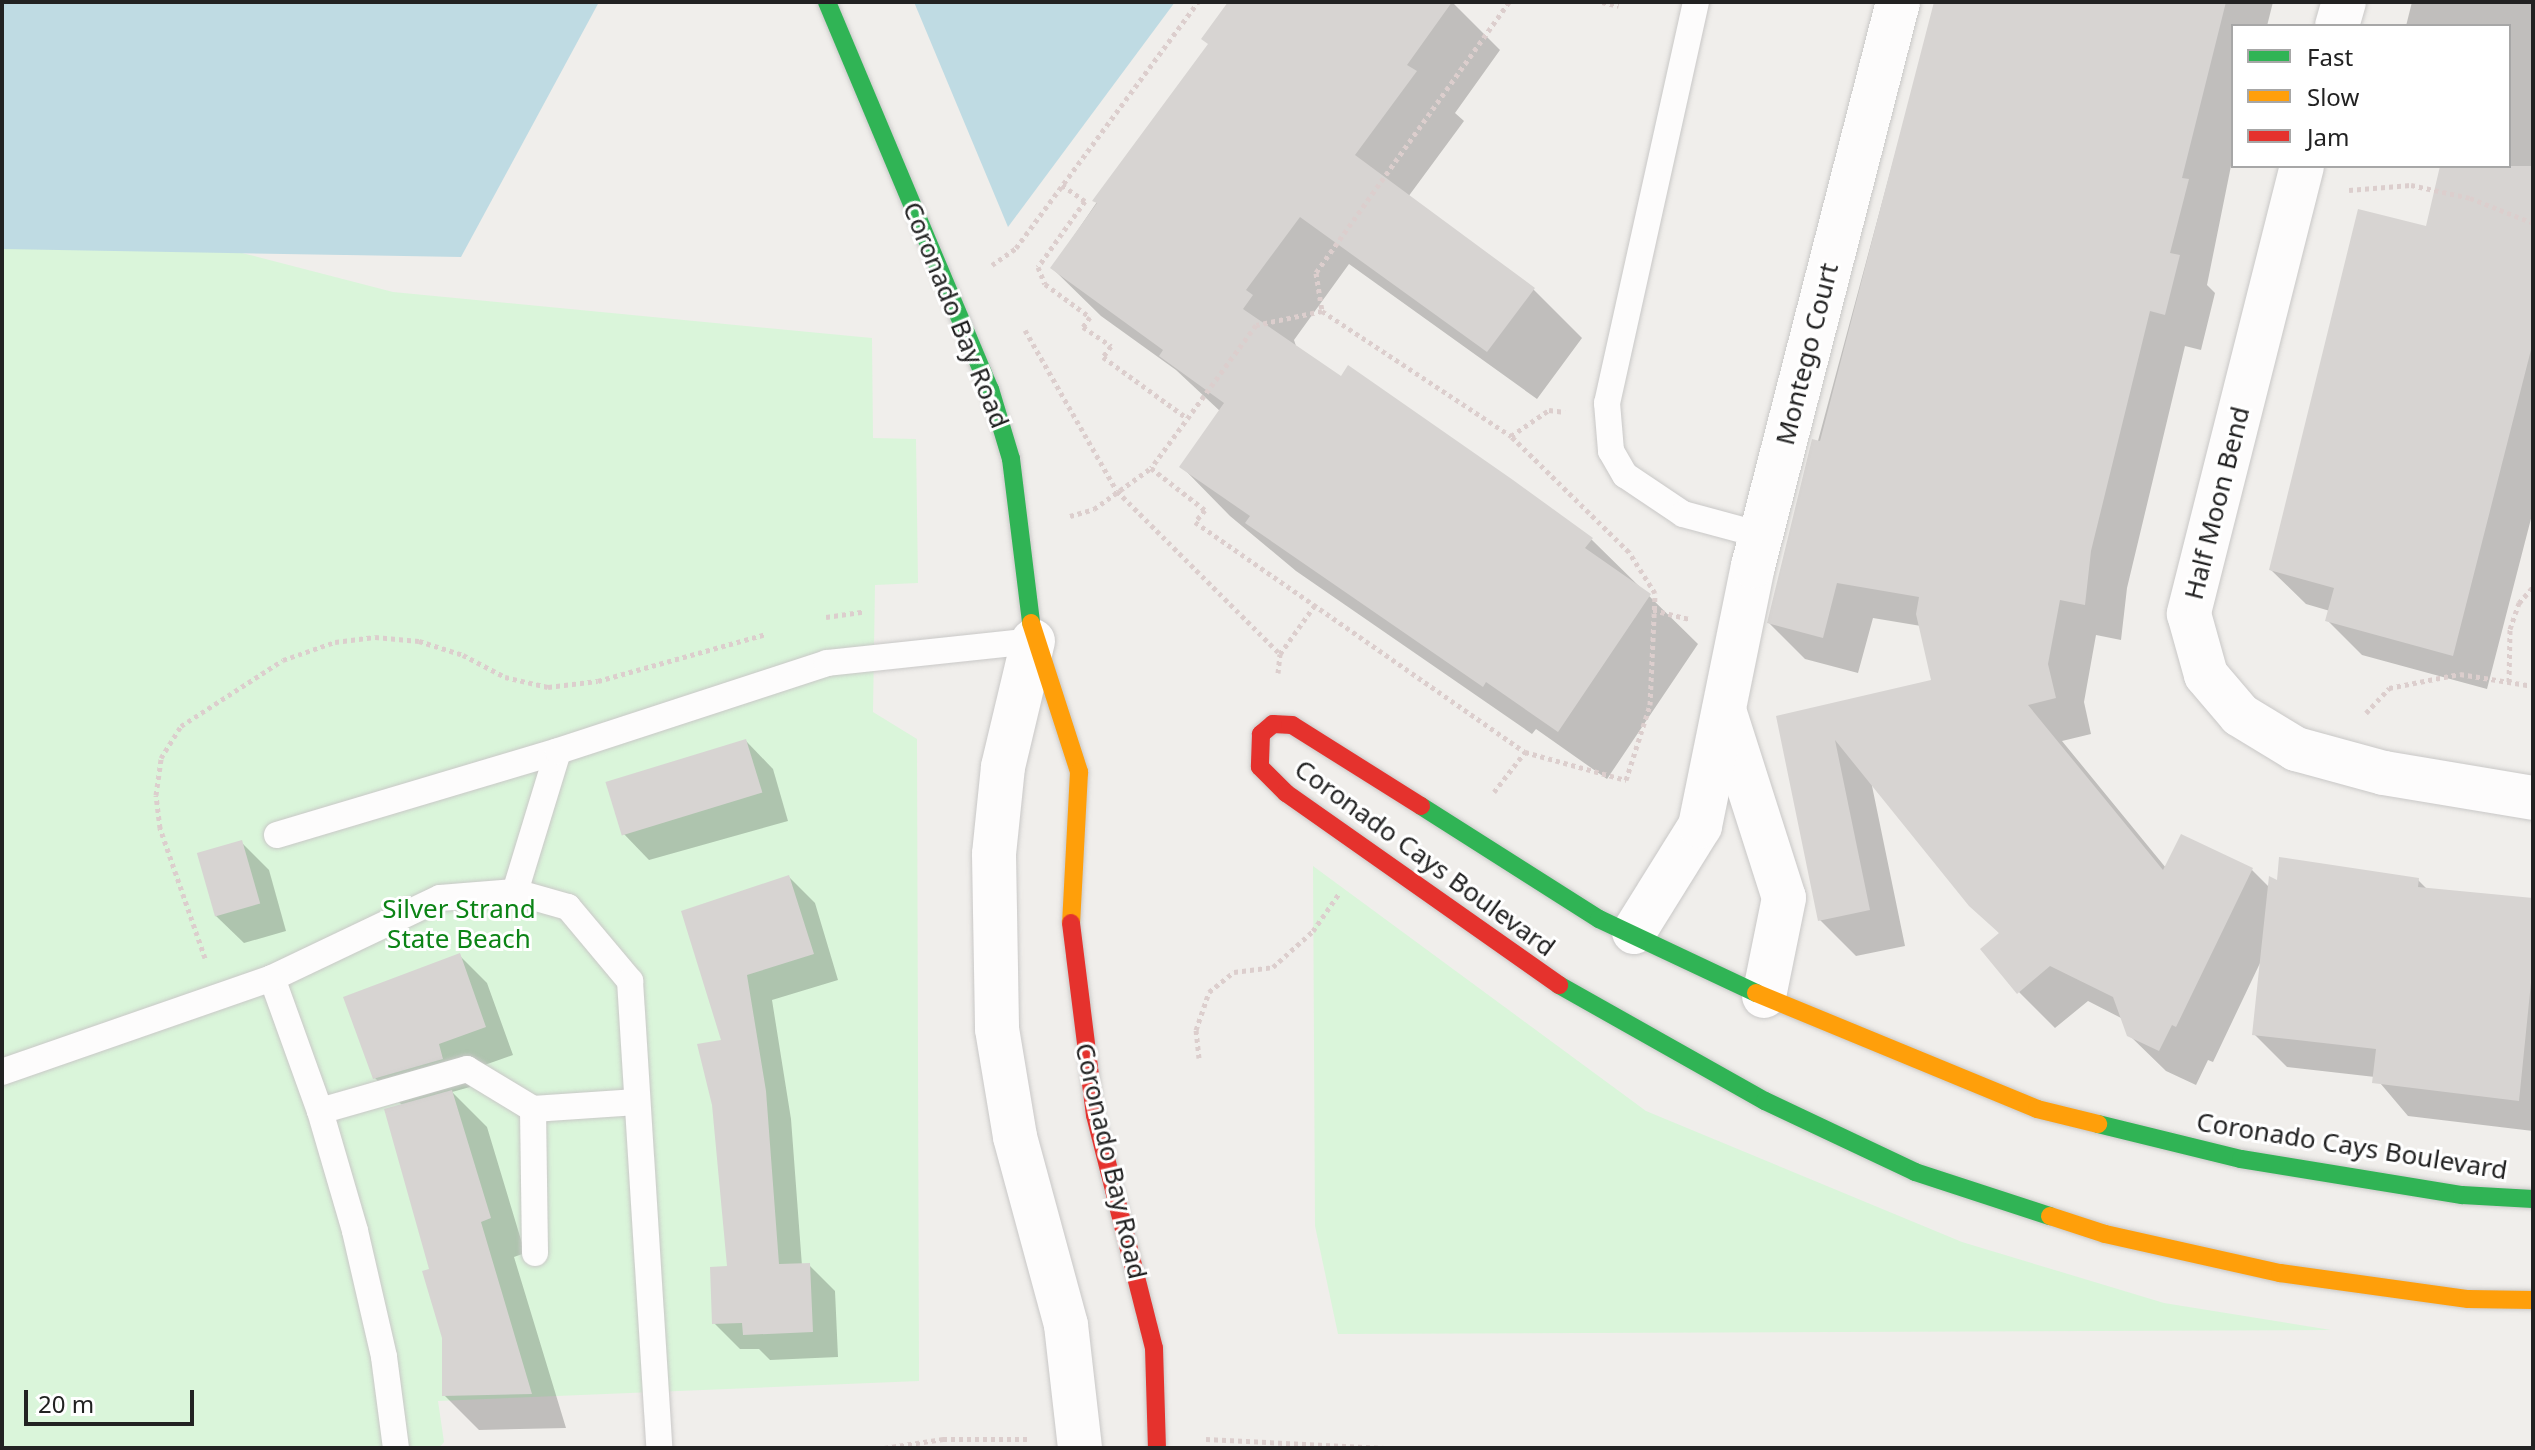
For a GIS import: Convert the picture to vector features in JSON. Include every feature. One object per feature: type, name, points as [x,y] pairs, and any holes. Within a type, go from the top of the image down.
[{"type":"street","name":"Coronado Bay Road","points":[[827,2],[990,389],[1011,459],[1033,641],[1079,772],[1070,914],[1081,1030],[1095,1115],[1154,1348],[1157,1448]]},
{"type":"street","name":"Montego Court","points":[[1634,932],[1700,826],[1761,535],[1898,2]]},
{"type":"street","points":[[2338,24],[2344,2]]},
{"type":"street","name":"Half Moon Bend","points":[[2301,168],[2189,614],[2206,675],[2240,715],[2296,749],[2384,773],[2533,798]]},
{"type":"street","name":"Coronado Bay Road","points":[[1033,641],[1003,767],[994,854],[997,1029],[1015,1137],[1066,1325],[1080,1448]]},
{"type":"street","points":[[1723,708],[1784,898],[1764,996]]},
{"type":"street","name":"Coronado Cays Boulevard","points":[[2533,1199],[2462,1195],[2241,1159],[2037,1109],[1764,996],[1634,932],[1599,919],[1327,742],[1292,725],[1273,724],[1261,734],[1260,767],[1286,793],[1569,992],[1765,1101],[1915,1172],[2105,1234],[2280,1273],[2468,1299],[2533,1300]]},
{"type":"lane","points":[[1696,2],[1607,417],[1611,451],[1625,475],[1683,514],[1761,535]]},
{"type":"lane","points":[[277,835],[558,751],[827,663],[1033,641]]},
{"type":"lane","points":[[515,892],[558,751]]},
{"type":"lane","points":[[2,1072],[272,978],[440,898],[515,892],[568,907],[630,981],[659,1448]]},
{"type":"lane","points":[[272,978],[320,1111],[384,1357],[396,1448]]},
{"type":"lane","points":[[320,1111],[467,1069],[533,1109],[637,1102]]},
{"type":"lane","points":[[533,1109],[535,1253]]},
{"type":"path","points":[[1016,248],[1198,2]]},
{"type":"path","points":[[1322,311],[1316,273],[1509,2]]},
{"type":"path","points":[[1602,2],[1619,6]]},
{"type":"path","points":[[1062,185],[1085,201],[1038,267],[1045,284],[1090,317],[1083,327],[1111,346],[1103,357],[1187,418]]},
{"type":"path","points":[[2342,190],[2411,185],[2470,198],[2533,223]]},
{"type":"path","points":[[993,264],[1000,279]]},
{"type":"path","points":[[1062,518],[1094,509],[1151,468],[1256,325],[1322,311],[1511,436],[1629,552],[1649,578],[1655,593],[1650,705],[1626,780],[1525,752],[1195,522],[1205,510],[1151,468]]},
{"type":"path","points":[[1021,321],[1117,491],[1280,654],[1315,605]]},
{"type":"path","points":[[1511,436],[1549,410],[1607,417]]},
{"type":"path","points":[[2509,682],[2510,629],[2519,603],[2533,587]]},
{"type":"path","points":[[1653,610],[1697,621]]},
{"type":"path","points":[[811,621],[873,612]]},
{"type":"path","points":[[219,998],[160,828],[156,795],[161,758],[181,726],[204,709],[283,660],[335,642],[375,637],[419,641],[463,655],[505,677],[548,687],[598,681],[780,630]]},
{"type":"path","points":[[2366,713],[2389,688],[2460,674],[2533,686]]},
{"type":"path","points":[[1497,787],[1525,752]]},
{"type":"path","points":[[1199,1058],[1196,1030],[1209,992],[1234,972],[1273,967],[1313,931],[1346,885]]},
{"type":"green space","name":"Silver Strand State Beach","points":[[2,191],[393,292],[872,338],[873,438],[916,439],[918,583],[875,585],[873,712],[917,739],[919,1381],[438,1401],[444,1442],[439,1448],[2,1448]]},
{"type":"green space","points":[[1313,866],[1646,1111],[1962,1242],[2164,1303],[2331,1330],[1338,1334],[1315,1226]]},
{"type":"water","points":[[2,2],[599,2],[461,257],[2,249]]},
{"type":"water","points":[[914,2],[1175,2],[1008,227]]},
{"type":"building","points":[[1228,2],[1452,2],[1407,65],[1417,71],[1355,155],[1535,288],[1487,352],[1300,217],[1246,290],[1253,295],[1243,309],[1341,376],[1348,365],[1513,480],[1593,538],[1585,548],[1651,594],[1558,732],[1486,682],[1483,687],[1245,523],[1250,516],[1179,467],[1224,403],[1159,356],[1163,350],[1050,268],[1097,203],[1092,201],[1208,44],[1201,39]]},
{"type":"building","points":[[1934,2],[2226,2],[2182,178],[2189,179],[2170,253],[2180,255],[2165,315],[2150,311],[2091,551],[2085,605],[2060,600],[2048,664],[2056,698],[2028,705],[2163,870],[2181,834],[2253,868],[2176,1027],[2172,1025],[2159,1051],[2127,1036],[2113,997],[2050,966],[2017,994],[1980,949],[1999,933],[1969,906],[1835,740],[1870,910],[1818,921],[1776,716],[1931,680],[1916,614],[1919,597],[1837,583],[1823,638],[1767,623],[1812,439],[1820,441]]},
{"type":"building","points":[[2533,166],[2533,342],[2453,656],[2325,621],[2334,588],[2269,570],[2358,209],[2426,226],[2440,168]]},
{"type":"building","points":[[746,739],[762,793],[622,836],[605,782]]},
{"type":"building","points":[[242,840],[260,903],[215,916],[197,853]]},
{"type":"building","points":[[2279,857],[2419,878],[2418,887],[2533,898],[2533,963],[2519,1101],[2372,1083],[2376,1049],[2252,1035],[2269,876],[2277,880]]},
{"type":"building","points":[[789,875],[814,954],[747,975],[766,1091],[779,1264],[810,1263],[813,1332],[743,1335],[742,1323],[712,1324],[710,1267],[727,1266],[712,1105],[697,1044],[721,1040],[681,911]]},
{"type":"building","points":[[460,953],[486,1027],[439,1044],[443,1059],[373,1079],[343,997]]},
{"type":"building","points":[[452,1090],[491,1218],[481,1222],[532,1394],[442,1396],[442,1338],[422,1271],[429,1269],[384,1109]]},
{"type":"traffic: fast","points":[[827,2],[990,389],[1011,459],[1031,623]]},
{"type":"traffic: fast","points":[[1421,806],[1599,919],[1756,993]]},
{"type":"traffic: fast","points":[[1559,985],[1765,1101],[1915,1172],[2050,1216]]},
{"type":"traffic: fast","points":[[2098,1124],[2241,1159],[2462,1195],[2533,1199]]},
{"type":"traffic: slow","points":[[1031,623],[1079,772],[1071,923]]},
{"type":"traffic: slow","points":[[1756,993],[2037,1109],[2098,1124]]},
{"type":"traffic: slow","points":[[2050,1216],[2105,1234],[2280,1273],[2468,1299],[2533,1300]]},
{"type":"traffic: jam","points":[[1421,806],[1292,725],[1273,724],[1261,734],[1260,767],[1286,793],[1559,985]]},
{"type":"traffic: jam","points":[[1071,923],[1095,1115],[1154,1348],[1157,1448]]}]
